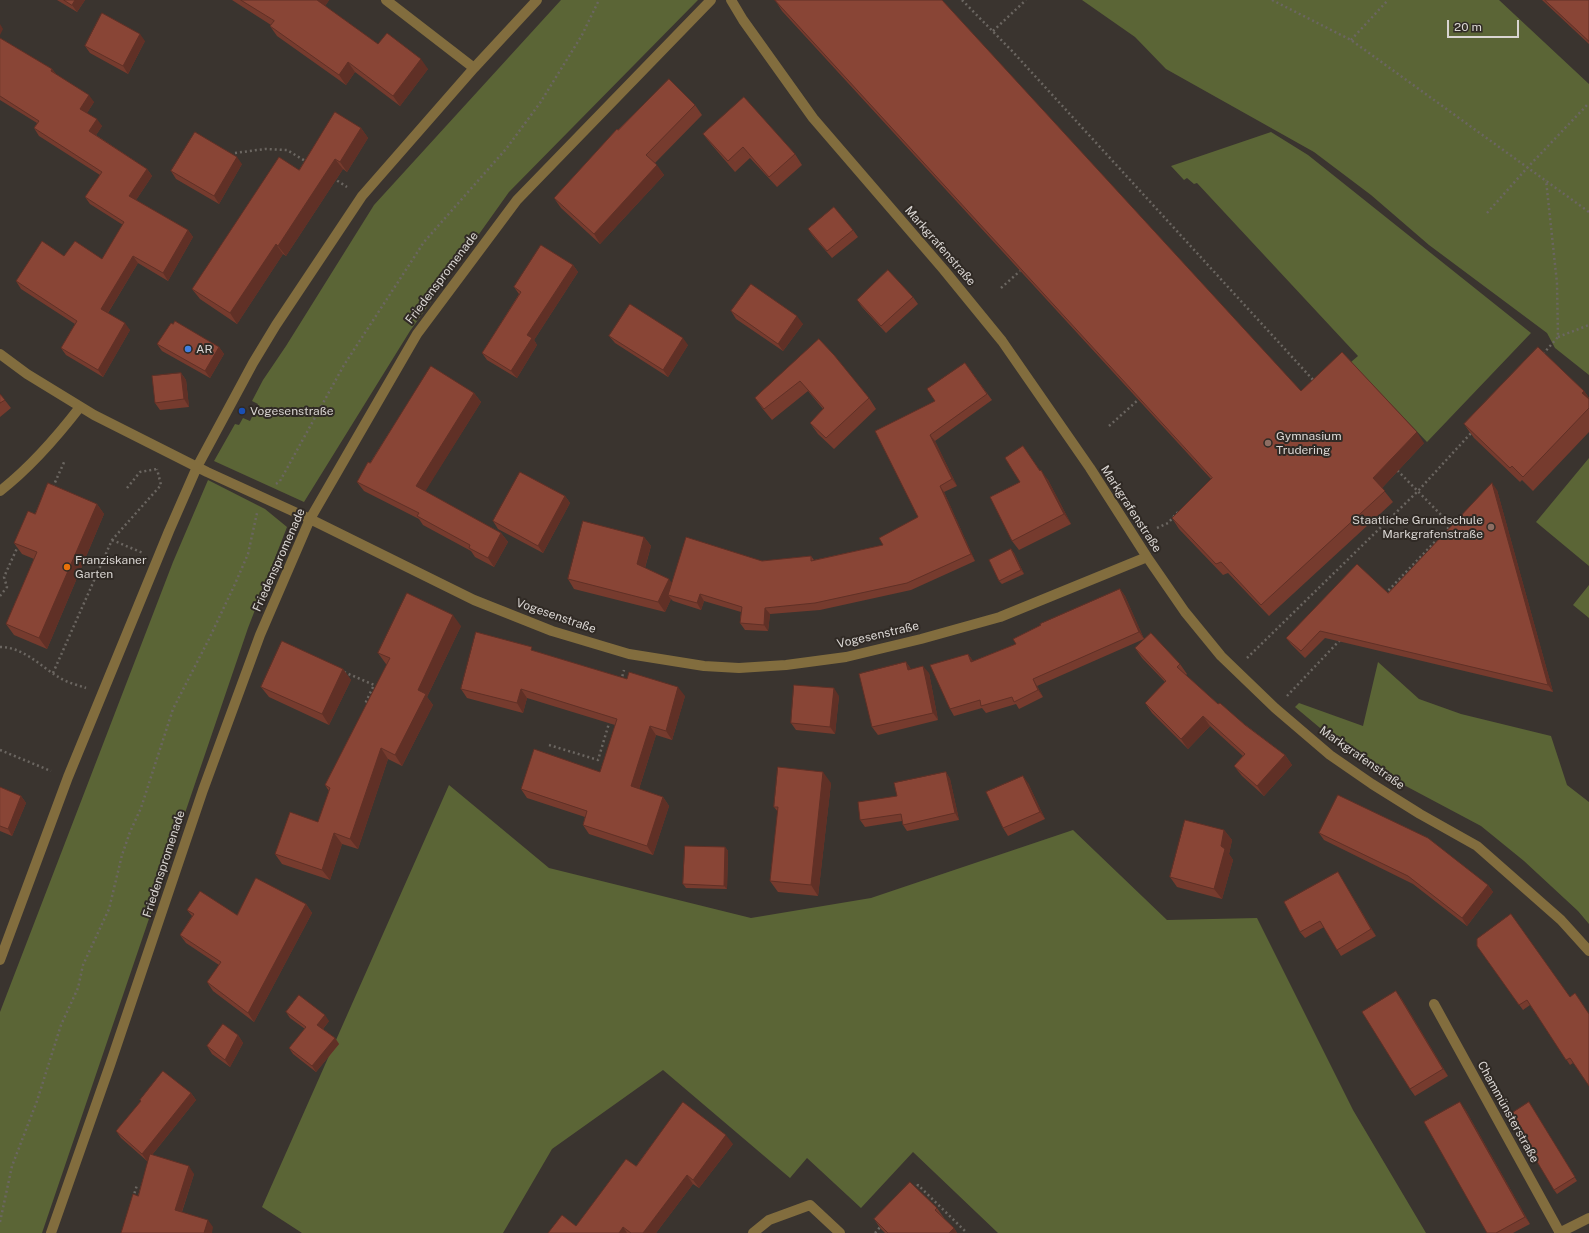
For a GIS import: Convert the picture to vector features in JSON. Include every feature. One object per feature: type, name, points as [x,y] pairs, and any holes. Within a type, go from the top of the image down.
[{"type":"street","points":[[386,0],[474,68]]},
{"type":"street","points":[[0,960],[68,777],[157,559],[197,467],[257,357],[276,325],[362,196],[474,68],[537,0]]},
{"type":"street","name":"Friedenspromenade","points":[[51,1233],[110,1065],[202,790],[260,635],[310,519],[417,334],[517,200],[711,0]]},
{"type":"street","name":"Markgrafenstraße","points":[[731,0],[743,20],[813,118],[944,270],[1002,341],[1090,468],[1147,557],[1185,612],[1221,656],[1275,708],[1330,755],[1372,784],[1420,814],[1477,846],[1561,920],[1589,951]]},
{"type":"street","name":"Vogesenstraße","points":[[0,354],[27,374],[80,407],[184,461],[310,519],[474,600],[552,631],[629,654],[704,666],[739,668],[786,665],[846,657],[921,639],[1000,617],[1147,557]]},
{"type":"street","points":[[0,491],[30,466],[50,445],[80,407]]},
{"type":"street","name":"Chammünsterstraße","points":[[1434,1004],[1559,1233],[1589,1218]]},
{"type":"street","points":[[752,1233],[769,1220],[810,1205],[840,1233]]},
{"type":"path","points":[[962,0],[993,31],[1317,384]]},
{"type":"path","points":[[993,31],[1026,0]]},
{"type":"path","points":[[1272,0],[1352,40],[1589,212]]},
{"type":"path","points":[[1352,40],[1388,0]]},
{"type":"path","points":[[1487,213],[1528,167],[1589,103]]},
{"type":"path","points":[[235,153],[265,149],[287,150],[314,166]]},
{"type":"path","points":[[327,174],[362,196]]},
{"type":"path","points":[[1546,180],[1557,283],[1558,337]]},
{"type":"path","points":[[1001,288],[1020,271]]},
{"type":"path","points":[[1542,355],[1558,337],[1589,325]]},
{"type":"path","points":[[1109,426],[1138,400]]},
{"type":"path","points":[[1235,669],[1417,492],[1473,431]]},
{"type":"path","points":[[49,494],[64,460]]},
{"type":"path","points":[[127,488],[140,472],[157,469],[184,461]]},
{"type":"path","points":[[1380,598],[1451,525],[1392,465]]},
{"type":"path","points":[[53,673],[112,540],[161,485],[157,469]]},
{"type":"path","points":[[1157,528],[1168,522],[1179,512]]},
{"type":"path","points":[[112,540],[157,559]]},
{"type":"path","points":[[0,596],[7,587],[4,576],[20,542]]},
{"type":"path","points":[[0,574],[4,576]]},
{"type":"path","points":[[1275,708],[1343,638]]},
{"type":"path","points":[[0,647],[7,647],[31,657],[61,678],[102,694]]},
{"type":"path","points":[[620,687],[629,654]]},
{"type":"path","points":[[339,670],[374,685],[365,704]]},
{"type":"path","points":[[549,745],[598,760],[611,716]]},
{"type":"path","points":[[0,750],[68,777]]},
{"type":"path","points":[[133,1199],[137,1185]]},
{"type":"path","points":[[913,1190],[918,1185],[967,1233]]},
{"type":"path","points":[[875,1233],[884,1222]]},
{"type":"green space","points":[[561,0],[698,0],[509,192],[410,331],[304,502],[214,461],[235,424],[239,425],[243,418],[250,421],[258,404],[252,401],[263,380],[286,346],[374,205]]},
{"type":"green space","points":[[1082,0],[1499,0],[1589,84],[1589,375],[1555,348],[1547,333],[1429,245],[1371,195],[1314,152],[1166,69],[1135,37]]},
{"type":"green space","points":[[1271,132],[1308,155],[1531,333],[1427,442],[1351,362],[1358,356],[1197,183],[1194,184],[1187,178],[1184,180],[1171,166]]},
{"type":"green space","points":[[1589,458],[1589,566],[1536,522]]},
{"type":"green space","points":[[208,480],[265,509],[287,527],[248,628],[42,1233],[0,1233],[0,1012],[173,562]]},
{"type":"green space","points":[[1589,585],[1589,618],[1573,605]]},
{"type":"green space","points":[[1378,662],[1419,699],[1461,714],[1551,736],[1567,785],[1589,802],[1589,924],[1578,911],[1524,861],[1481,826],[1402,784],[1332,738],[1295,707],[1299,703],[1363,726]]},
{"type":"green space","points":[[449,785],[549,868],[751,918],[871,898],[1073,830],[1167,920],[1257,918],[1353,1110],[1426,1233],[998,1233],[913,1152],[861,1208],[807,1158],[790,1178],[663,1070],[552,1149],[503,1233],[302,1233],[262,1207]]},
{"type":"building","points":[[64,0],[75,0],[72,5]]},
{"type":"building","points":[[241,0],[317,0],[378,44],[387,33],[421,59],[393,96],[348,62],[339,75],[270,26],[274,21]]},
{"type":"building","points":[[775,0],[942,0],[1301,391],[1342,352],[1417,432],[1373,478],[1385,491],[1261,605],[1221,562],[1216,564],[1172,518],[1212,478]]},
{"type":"building","points":[[1545,0],[1589,0],[1589,41]]},
{"type":"building","points":[[102,13],[140,34],[123,66],[85,46]]},
{"type":"building","points":[[0,38],[52,69],[51,71],[89,95],[80,109],[97,119],[89,131],[147,169],[129,196],[188,230],[163,273],[133,256],[101,309],[125,323],[98,370],[61,348],[77,321],[16,281],[42,241],[64,256],[75,241],[102,259],[124,222],[85,197],[102,172],[34,128],[39,121],[0,96]]},
{"type":"building","points":[[669,79],[695,105],[646,155],[657,165],[594,234],[554,198],[617,129],[618,130]]},
{"type":"building","points":[[744,97],[795,154],[769,177],[743,147],[728,161],[703,134]]},
{"type":"building","points":[[335,112],[361,128],[340,162],[335,159],[278,246],[276,244],[230,313],[192,289],[279,157],[299,170]]},
{"type":"building","points":[[195,132],[237,157],[214,196],[171,171]]},
{"type":"building","points":[[834,207],[853,230],[827,251],[808,229]]},
{"type":"building","points":[[541,245],[573,265],[527,335],[532,338],[511,371],[482,353],[521,292],[514,287]]},
{"type":"building","points":[[888,270],[913,297],[881,326],[857,300]]},
{"type":"building","points":[[751,284],[797,316],[778,344],[731,311]]},
{"type":"building","points":[[630,304],[683,338],[663,370],[609,336]]},
{"type":"building","name":"AR","points":[[175,321],[219,347],[205,371],[157,344],[171,323],[173,324]]},
{"type":"building","points":[[819,339],[869,398],[826,438],[810,423],[824,408],[800,381],[764,409],[755,398]]},
{"type":"building","points":[[1538,347],[1584,391],[1582,393],[1589,399],[1589,408],[1523,477],[1512,466],[1510,468],[1464,424]]},
{"type":"building","points":[[965,363],[987,394],[930,435],[952,479],[940,486],[971,554],[907,583],[815,603],[765,608],[764,625],[740,623],[742,607],[700,594],[697,603],[668,595],[686,537],[762,561],[811,556],[811,561],[883,545],[879,538],[918,517],[875,431],[935,401],[927,389]]},
{"type":"building","points":[[431,366],[474,393],[416,486],[501,533],[488,558],[469,548],[470,545],[417,516],[419,513],[357,482],[368,462],[370,463]]},
{"type":"building","points":[[181,373],[184,399],[155,403],[152,376]]},
{"type":"building","points":[[0,394],[5,400],[0,403]]},
{"type":"building","points":[[1023,446],[1040,471],[1041,470],[1064,514],[1012,541],[990,497],[1020,482],[1005,458]]},
{"type":"building","points":[[520,472],[565,496],[538,546],[493,521]]},
{"type":"building","points":[[48,483],[97,504],[39,638],[6,624],[37,552],[14,543],[28,511],[35,514]]},
{"type":"building","points":[[1492,483],[1548,685],[1320,631],[1301,651],[1286,638],[1357,564],[1388,593]]},
{"type":"building","points":[[583,521],[644,537],[637,564],[669,579],[658,602],[568,579]]},
{"type":"building","points":[[1011,549],[1021,570],[999,581],[989,560]]},
{"type":"building","points":[[1120,589],[1139,632],[1033,679],[1038,690],[1014,702],[1012,697],[981,706],[980,700],[950,709],[930,665],[968,654],[971,662],[1016,644],[1013,639],[1041,625],[1040,624]]},
{"type":"building","points":[[407,593],[453,615],[418,690],[426,694],[395,755],[381,748],[350,839],[334,833],[322,870],[275,854],[290,812],[318,822],[330,788],[325,785],[390,658],[378,653]]},
{"type":"building","points":[[476,632],[532,647],[531,650],[627,679],[629,672],[678,687],[666,731],[650,726],[631,786],[663,797],[647,846],[583,825],[587,811],[521,789],[534,749],[600,772],[617,719],[521,689],[517,703],[461,689]]},
{"type":"building","points":[[1151,633],[1180,664],[1177,667],[1218,704],[1220,703],[1245,725],[1285,755],[1257,786],[1234,766],[1245,754],[1203,716],[1181,739],[1145,703],[1166,681],[1135,648]]},
{"type":"building","points":[[282,641],[343,669],[322,714],[261,687]]},
{"type":"building","points":[[906,662],[908,670],[923,666],[933,713],[872,727],[859,674]]},
{"type":"building","points":[[794,685],[834,688],[830,727],[791,723]]},
{"type":"building","points":[[778,767],[823,772],[811,885],[770,881],[778,807],[774,807]]},
{"type":"building","points":[[946,772],[955,813],[903,825],[901,814],[860,820],[858,802],[897,796],[894,783]]},
{"type":"building","points":[[1023,776],[1040,812],[1003,828],[986,792]]},
{"type":"building","points":[[0,787],[21,796],[8,829],[0,826]]},
{"type":"building","points":[[1338,795],[1428,838],[1488,885],[1462,918],[1408,876],[1319,833]]},
{"type":"building","points":[[1185,820],[1224,830],[1221,846],[1225,849],[1214,889],[1170,877]]},
{"type":"building","points":[[685,846],[725,847],[724,886],[683,884]]},
{"type":"building","points":[[1338,872],[1371,929],[1337,950],[1320,921],[1300,932],[1284,902]]},
{"type":"building","points":[[256,878],[306,904],[248,1013],[207,982],[221,962],[180,935],[194,914],[187,910],[200,891],[237,915]]},
{"type":"building","points":[[1511,914],[1570,997],[1575,993],[1589,1014],[1589,1086],[1570,1058],[1566,1060],[1527,1000],[1519,1005],[1477,946],[1477,939]]},
{"type":"building","points":[[1396,991],[1443,1069],[1410,1089],[1362,1012]]},
{"type":"building","points":[[299,995],[325,1015],[317,1025],[335,1038],[312,1066],[289,1048],[306,1027],[286,1012]]},
{"type":"building","points":[[223,1024],[238,1035],[225,1060],[207,1046]]},
{"type":"building","points":[[163,1071],[191,1093],[142,1154],[116,1131]]},
{"type":"building","points":[[683,1102],[726,1135],[693,1180],[687,1175],[643,1233],[631,1233],[623,1227],[619,1233],[548,1233],[562,1215],[576,1226],[626,1159],[636,1166]]},
{"type":"building","points":[[1460,1102],[1525,1217],[1496,1233],[1487,1233],[1424,1122]]},
{"type":"building","points":[[1529,1102],[1575,1177],[1554,1190],[1509,1115]]},
{"type":"building","points":[[150,1154],[189,1166],[175,1210],[208,1220],[204,1233],[121,1233],[133,1194],[138,1196]]},
{"type":"building","points":[[910,1182],[937,1208],[935,1210],[954,1228],[949,1233],[888,1233],[874,1219]]},
{"type":"place","name":"AR","points":[[188,349]]},
{"type":"place","name":"Vogesenstraße","points":[[242,411]]},
{"type":"place","name":"Gymnasium Trudering","points":[[1268,443]]},
{"type":"place","name":"Staatliche Grundschule Markgrafenstraße","points":[[1491,527]]},
{"type":"place","name":"Franziskaner Garten","points":[[67,567]]}]
